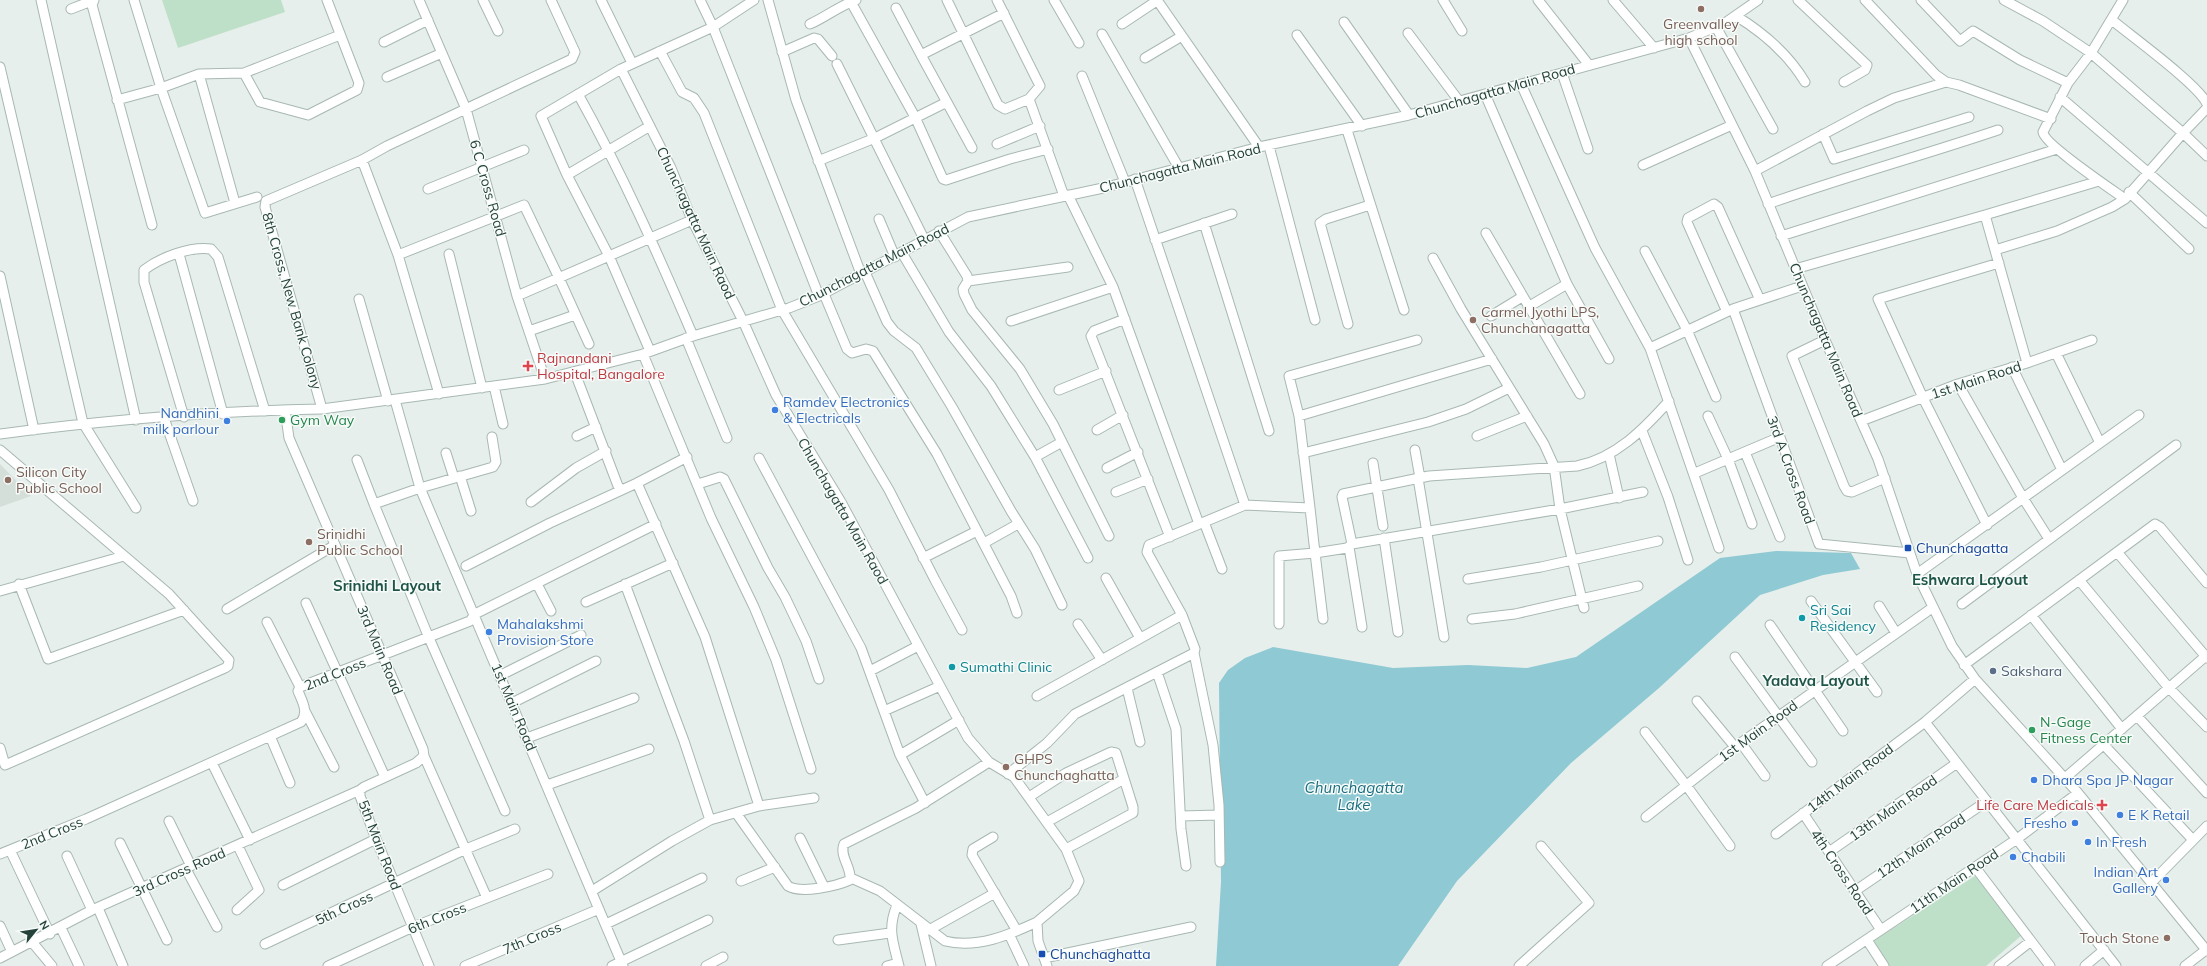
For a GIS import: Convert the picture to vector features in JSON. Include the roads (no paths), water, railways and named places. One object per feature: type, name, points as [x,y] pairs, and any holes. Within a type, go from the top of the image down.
[{"type":"street","points":[[41,0],[136,420]]},
{"type":"street","points":[[71,9],[94,0]]},
{"type":"street","points":[[94,0],[92,5],[152,225]]},
{"type":"street","points":[[134,0],[161,88],[205,213],[257,197]]},
{"type":"street","points":[[244,73],[260,102],[301,115],[311,114],[357,90],[359,87],[327,0]]},
{"type":"street","name":"6 C Cross Road","points":[[419,0],[466,109],[517,296],[546,379]]},
{"type":"street","points":[[483,0],[498,31]]},
{"type":"street","points":[[439,394],[398,255],[362,160],[387,146],[572,59],[575,52],[551,0]]},
{"type":"street","points":[[601,0],[632,63]]},
{"type":"street","points":[[700,0],[713,27],[822,295],[847,349],[852,353],[866,349],[873,352],[937,454],[1011,596],[1017,613]]},
{"type":"street","points":[[754,0],[713,27],[632,63],[541,116],[567,175],[609,256],[711,518],[754,607],[776,660],[811,769]]},
{"type":"street","points":[[768,0],[796,100],[818,161],[863,273],[887,322],[894,331],[916,348],[952,407],[1018,524],[1035,549],[1062,605]]},
{"type":"street","points":[[947,0],[1001,108],[1009,109],[1029,99],[1039,89],[1039,82],[997,0]]},
{"type":"street","points":[[1054,0],[1079,43]]},
{"type":"street","points":[[1122,24],[1157,0],[1259,147]]},
{"type":"street","points":[[1443,0],[1462,30]]},
{"type":"street","points":[[1538,0],[1589,65]]},
{"type":"street","points":[[1613,0],[1654,48]]},
{"type":"street","name":"Chunchagatta Main Road","points":[[0,434],[84,423],[265,411],[322,409],[546,379],[575,373],[782,310],[822,295],[899,255],[924,239],[968,217],[1135,180],[1259,147],[1346,130],[1409,115],[1654,48],[1689,38],[1716,27],[1736,16],[1758,0]]},
{"type":"street","points":[[1798,0],[1867,65],[1865,70],[1844,82]]},
{"type":"street","points":[[1865,0],[1936,75],[1946,82],[1959,85],[2051,119]]},
{"type":"street","points":[[1921,0],[1960,41],[1973,31],[2020,60],[2068,83]]},
{"type":"street","points":[[2004,0],[2043,21],[2091,53],[2183,133],[2207,156]]},
{"type":"street","points":[[2123,0],[2091,53],[2068,83],[2060,97],[2051,119],[2044,129],[2043,135],[2057,149],[2099,180],[2127,195],[2189,249]]},
{"type":"street","points":[[810,24],[853,1],[915,117],[943,179],[946,180],[1010,159],[1048,149]]},
{"type":"street","points":[[896,8],[972,148]]},
{"type":"street","points":[[921,55],[1004,13]]},
{"type":"street","points":[[1736,16],[1768,37],[1794,64],[1805,82]]},
{"type":"street","points":[[384,42],[428,20]]},
{"type":"street","points":[[2112,20],[2188,81],[2207,104]]},
{"type":"street","points":[[1344,22],[1409,115]]},
{"type":"street","points":[[1716,27],[1773,129]]},
{"type":"street","points":[[1408,33],[1460,101]]},
{"type":"street","points":[[1102,34],[1179,168]]},
{"type":"street","points":[[117,100],[161,88],[199,74],[244,73],[340,35]]},
{"type":"street","points":[[1297,35],[1362,126]]},
{"type":"street","points":[[1146,58],[1182,36]]},
{"type":"street","points":[[782,52],[814,38],[818,39],[834,60],[875,138],[924,239]]},
{"type":"street","name":"Chunchagatta Main Road","points":[[1689,38],[1755,171],[1802,286],[1885,478],[1917,574],[1932,608],[1952,646],[1964,665],[2078,793],[2207,950]]},
{"type":"street","points":[[660,51],[682,92],[694,98],[704,113],[782,310],[889,490],[923,558],[962,630]]},
{"type":"street","points":[[387,77],[442,53]]},
{"type":"street","points":[[0,67],[84,423],[136,508]]},
{"type":"street","name":"Chunchagatta Main Raod","points":[[621,69],[650,126],[692,220],[743,321],[776,395],[841,502],[968,738],[989,762],[1014,777],[1066,849],[1079,881],[1078,887],[1037,922]]},
{"type":"street","points":[[1562,73],[1588,148]]},
{"type":"street","points":[[199,74],[235,203]]},
{"type":"street","points":[[1082,76],[1125,182]]},
{"type":"street","points":[[1755,171],[1894,98],[1946,82]]},
{"type":"street","points":[[1521,84],[1594,248],[1650,348],[1695,473],[1719,548]]},
{"type":"street","points":[[578,94],[609,150],[651,238],[728,438]]},
{"type":"street","points":[[1485,94],[1567,284],[1608,359]]},
{"type":"street","points":[[2060,97],[2146,173],[2207,224]]},
{"type":"street","points":[[1029,99],[1066,196],[1113,287],[1201,523],[1222,569]]},
{"type":"street","points":[[818,161],[875,138],[947,102]]},
{"type":"street","points":[[1995,250],[2057,231],[2112,207],[2127,195],[2207,108]]},
{"type":"street","points":[[1823,134],[1834,159],[1969,117]]},
{"type":"street","points":[[1643,165],[1732,125]]},
{"type":"street","points":[[567,175],[650,126]]},
{"type":"street","points":[[997,144],[1040,126]]},
{"type":"street","points":[[1346,130],[1404,310]]},
{"type":"street","points":[[1768,204],[1845,177],[1923,155],[1998,130]]},
{"type":"street","points":[[1269,146],[1315,320]]},
{"type":"street","points":[[1781,236],[2057,149]]},
{"type":"street","points":[[428,190],[482,166],[524,150]]},
{"type":"street","name":"8th Cross, New Bank Colony","points":[[322,409],[265,203],[269,198],[362,160]]},
{"type":"street","points":[[1135,180],[1245,505]]},
{"type":"street","points":[[1795,269],[1985,215],[2099,180]]},
{"type":"street","name":"3rd A Cross Road","points":[[1760,300],[1718,206],[1714,204],[1686,220],[1730,311],[1780,437],[1819,544],[1910,553]]},
{"type":"street","points":[[398,255],[524,205],[560,278],[589,344]]},
{"type":"street","points":[[1348,324],[1320,223],[1326,219],[1370,205]]},
{"type":"street","points":[[1155,240],[1232,214]]},
{"type":"street","points":[[1985,215],[2027,363]]},
{"type":"street","points":[[879,219],[899,255],[949,332],[991,386],[1035,457],[1088,558]]},
{"type":"street","points":[[517,296],[692,220]]},
{"type":"street","points":[[1204,223],[1268,431]]},
{"type":"street","points":[[939,231],[968,281]]},
{"type":"street","points":[[1486,233],[1580,394]]},
{"type":"street","points":[[184,416],[144,282],[144,270],[153,263],[201,248],[211,249],[218,257],[265,411]]},
{"type":"street","points":[[1645,250],[1687,330],[1716,397]]},
{"type":"street","points":[[179,254],[223,414]]},
{"type":"street","points":[[449,254],[482,388]]},
{"type":"street","points":[[1433,258],[1492,360],[1544,444],[1554,466],[1560,509],[1584,608]]},
{"type":"street","points":[[1987,525],[1923,397],[1878,299],[1999,263]]},
{"type":"street","points":[[968,281],[1068,267]]},
{"type":"street","points":[[0,276],[34,430]]},
{"type":"street","points":[[968,281],[964,289],[964,294],[972,310],[1020,369],[1062,442],[1108,536]]},
{"type":"street","points":[[1528,307],[1567,284]]},
{"type":"street","points":[[1650,348],[1730,311],[1802,286]]},
{"type":"street","points":[[1011,321],[1113,287]]},
{"type":"street","points":[[1490,316],[1522,297]]},
{"type":"street","name":"1st Main Road","points":[[359,299],[420,488],[501,675],[526,738],[622,964]]},
{"type":"street","points":[[529,331],[575,314]]},
{"type":"street","points":[[1125,319],[1094,331],[1091,336],[1124,415],[1170,537]]},
{"type":"street","points":[[1323,619],[1299,416],[1289,376],[1365,356],[1417,340]]},
{"type":"street","points":[[1825,340],[1793,354],[1792,356],[1847,491],[1852,492],[1885,478]]},
{"type":"street","name":"1st Main Road","points":[[1861,421],[1958,384],[2027,363],[2092,340]]},
{"type":"street","points":[[2056,353],[2100,443]]},
{"type":"street","points":[[1299,416],[1492,360]]},
{"type":"street","points":[[2012,367],[2062,470]]},
{"type":"street","points":[[1059,390],[1106,372]]},
{"type":"street","points":[[575,373],[606,451],[618,486],[621,489]]},
{"type":"street","points":[[1958,384],[2023,498],[2049,539]]},
{"type":"street","points":[[494,386],[503,424]]},
{"type":"street","points":[[1303,453],[1428,422],[1466,409],[1509,388]]},
{"type":"street","points":[[1362,627],[1342,495],[1419,478],[1590,463],[1609,454],[1642,431],[1669,401]]},
{"type":"street","name":"3rd Main Road","points":[[285,410],[289,438],[381,655],[423,749],[424,756],[487,898]]},
{"type":"street","points":[[1096,430],[1124,415]]},
{"type":"street","points":[[1917,574],[2139,415]]},
{"type":"street","points":[[1477,436],[1527,416]]},
{"type":"street","points":[[1708,416],[1728,459],[1752,524]]},
{"type":"street","points":[[164,418],[193,501]]},
{"type":"street","points":[[576,436],[596,427]]},
{"type":"street","points":[[1642,431],[1668,496],[1688,560]]},
{"type":"street","points":[[374,504],[420,488],[494,467],[496,464],[492,437]]},
{"type":"street","points":[[1695,473],[1780,437]]},
{"type":"street","points":[[1035,457],[1062,442]]},
{"type":"street","points":[[1962,604],[2176,445]]},
{"type":"street","points":[[0,450],[169,594],[228,657],[228,666],[3,767],[0,748]]},
{"type":"street","points":[[1415,450],[1426,531],[1444,637]]},
{"type":"street","points":[[531,502],[576,468],[606,451]]},
{"type":"street","points":[[1107,468],[1138,452]]},
{"type":"street","points":[[1745,452],[1780,537]]},
{"type":"street","points":[[446,453],[472,511]]},
{"type":"street","points":[[1609,454],[1619,498]]},
{"type":"street","points":[[466,566],[621,489],[625,490],[687,457]]},
{"type":"street","points":[[759,458],[861,648],[900,755],[926,803]]},
{"type":"street","points":[[357,460],[429,638],[505,811]]},
{"type":"street","points":[[1373,463],[1384,526]]},
{"type":"street","points":[[698,484],[720,477],[724,479],[768,568],[785,596],[806,641],[819,679]]},
{"type":"street","points":[[1116,492],[1148,479]]},
{"type":"street","points":[[637,483],[705,637],[759,806]]},
{"type":"street","points":[[1279,624],[1279,556],[1315,553],[1384,538],[1560,509],[1643,492]]},
{"type":"street","points":[[1220,862],[1219,815],[1213,745],[1194,654],[1195,649],[1182,615],[1147,552],[1149,545],[1245,505],[1310,508]]},
{"type":"street","name":"2nd Cross","points":[[0,854],[86,819],[301,722],[305,717],[306,711],[298,691],[300,687],[470,621],[475,614],[656,524]]},
{"type":"street","points":[[984,543],[1018,524]]},
{"type":"street","points":[[1964,665],[2155,524],[2160,527],[2207,583]]},
{"type":"street","points":[[923,558],[977,531]]},
{"type":"street","points":[[1384,538],[1398,632]]},
{"type":"street","points":[[1468,579],[1572,560],[1658,541]]},
{"type":"street","points":[[227,609],[335,545]]},
{"type":"street","points":[[2064,778],[2207,656],[2117,552]]},
{"type":"street","points":[[0,591],[20,584],[124,556]]},
{"type":"street","points":[[586,602],[673,563]]},
{"type":"street","points":[[1106,578],[1140,638]]},
{"type":"street","points":[[2079,580],[2170,688],[2207,727]]},
{"type":"street","points":[[20,584],[48,659],[184,610]]},
{"type":"street","points":[[537,584],[551,611]]},
{"type":"street","points":[[625,584],[684,741],[710,820]]},
{"type":"street","points":[[1472,619],[1515,614],[1581,597],[1638,586]]},
{"type":"street","points":[[1811,601],[1877,692]]},
{"type":"street","points":[[306,603],[385,777]]},
{"type":"street","points":[[1879,606],[1896,633]]},
{"type":"street","name":"1st Main Road","points":[[1646,817],[1738,745],[1932,608]]},
{"type":"street","points":[[1037,696],[1182,615]]},
{"type":"street","points":[[2031,615],[2122,729]]},
{"type":"street","points":[[267,622],[300,687]]},
{"type":"street","points":[[1078,624],[1102,660]]},
{"type":"street","points":[[1770,625],[1843,731]]},
{"type":"street","points":[[501,675],[581,635]]},
{"type":"street","points":[[870,671],[918,646]]},
{"type":"street","points":[[1008,774],[1048,743],[1075,714],[1194,654]]},
{"type":"street","points":[[1735,657],[1812,762]]},
{"type":"street","points":[[512,703],[596,661]]},
{"type":"street","points":[[1157,672],[1176,729],[1181,816],[1186,866]]},
{"type":"street","name":"14th Main Road","points":[[1776,834],[1925,722],[1975,678]]},
{"type":"street","points":[[884,711],[940,686]]},
{"type":"street","points":[[1127,688],[1140,742]]},
{"type":"street","points":[[526,738],[634,698]]},
{"type":"street","points":[[1697,700],[1765,776]]},
{"type":"street","points":[[306,711],[334,767]]},
{"type":"street","points":[[2136,716],[2207,793]]},
{"type":"street","points":[[900,755],[959,720]]},
{"type":"street","points":[[1925,722],[2116,966]]},
{"type":"street","points":[[1644,732],[1686,785],[1730,846]]},
{"type":"street","points":[[270,736],[290,783]]},
{"type":"street","points":[[2104,744],[2193,840]]},
{"type":"street","points":[[547,785],[649,749]]},
{"type":"street","points":[[1029,797],[1066,773],[1111,752],[1116,753],[1133,807],[1133,813],[1066,849]]},
{"type":"street","name":"5th Main Road","points":[[424,756],[416,763],[360,790],[360,796],[376,839],[429,966]]},
{"type":"street","points":[[989,762],[926,803],[844,844],[843,853],[851,878],[880,891],[929,930],[945,941],[956,944],[998,939],[1037,922],[1038,941],[1044,963],[1191,927]]},
{"type":"street","points":[[212,763],[250,840]]},
{"type":"street","name":"13th Main Road","points":[[1829,852],[1957,763]]},
{"type":"street","points":[[1047,822],[1124,779]]},
{"type":"street","name":"3rd Cross Road","points":[[0,958],[50,934],[95,909],[360,790]]},
{"type":"street","name":"11th Main Road","points":[[1828,966],[2017,840],[2078,793]]},
{"type":"street","points":[[592,891],[672,841],[710,820],[759,806],[814,798]]},
{"type":"street","name":"12th Main Road","points":[[1855,891],[1987,801]]},
{"type":"street","points":[[736,813],[788,886],[792,888],[824,888],[846,882],[851,878]]},
{"type":"street","name":"4th Cross Road","points":[[1803,813],[1881,930]]},
{"type":"street","points":[[1181,816],[1219,815]]},
{"type":"street","points":[[169,822],[217,927]]},
{"type":"street","points":[[2151,883],[2207,826]]},
{"type":"street","name":"5th Cross","points":[[265,944],[395,884],[466,849],[515,829]]},
{"type":"street","points":[[993,837],[971,851],[995,893],[1013,933],[1024,966]]},
{"type":"street","points":[[800,838],[824,888]]},
{"type":"street","points":[[283,885],[376,839]]},
{"type":"street","points":[[120,843],[167,940]]},
{"type":"street","points":[[236,910],[259,890],[238,846]]},
{"type":"street","points":[[1519,966],[1589,904],[1541,846]]},
{"type":"street","points":[[10,850],[50,934]]},
{"type":"street","points":[[67,856],[124,966]]},
{"type":"street","points":[[741,881],[775,867]]},
{"type":"street","points":[[1976,867],[2050,966]]},
{"type":"street","name":"6th Cross","points":[[328,966],[413,927],[548,874]]},
{"type":"street","points":[[606,924],[702,878]]},
{"type":"street","points":[[929,930],[995,893]]},
{"type":"street","points":[[887,966],[898,965],[890,933],[892,918],[898,905]]},
{"type":"street","name":"7th Cross","points":[[465,966],[599,909]]},
{"type":"street","points":[[612,966],[622,964],[708,920]]},
{"type":"street","points":[[921,924],[931,966]]},
{"type":"street","points":[[0,926],[12,952]]},
{"type":"street","points":[[61,928],[79,966]]},
{"type":"street","points":[[838,940],[890,933]]},
{"type":"street","points":[[1867,940],[1884,966]]},
{"type":"street","points":[[1999,966],[2031,941]]},
{"type":"street","points":[[32,942],[52,966]]},
{"type":"street","points":[[2084,966],[2104,950]]},
{"type":"street","points":[[2185,966],[2207,950]]},
{"type":"street","points":[[706,966],[723,957]]},
{"type":"water","name":"Chunchagatta Lake","points":[[1776,551],[1851,553],[1860,569],[1823,575],[1760,595],[1659,688],[1571,763],[1457,881],[1398,966],[1216,966],[1221,882],[1219,683],[1228,670],[1245,658],[1273,647],[1393,668],[1468,665],[1527,668],[1576,657],[1720,558]]},
{"type":"place","name":"Greenvalley high school","points":[[1701,9]]},
{"type":"place","name":"Carmel Jyothi LPS, Chunchanagatta","points":[[1473,320]]},
{"type":"place","name":"Rajnandani Hospital, Bangalore","points":[[528,366]]},
{"type":"place","name":"Ramdev Electronics & Electricals","points":[[775,410]]},
{"type":"place","name":"Gym Way","points":[[282,420]]},
{"type":"place","name":"Nandhini milk parlour","points":[[227,421]]},
{"type":"place","name":"Silicon City Public School","points":[[8,480]]},
{"type":"place","name":"Srinidhi Public School","points":[[309,542]]},
{"type":"place","name":"Chunchagatta","points":[[1908,548]]},
{"type":"place","name":"Sri Sai Residency","points":[[1802,618]]},
{"type":"place","name":"Mahalakshmi Provision Store","points":[[489,632]]},
{"type":"place","name":"Sumathi Clinic","points":[[952,667]]},
{"type":"place","name":"Sakshara","points":[[1993,671]]},
{"type":"place","name":"N-Gage Fitness Center","points":[[2032,730]]},
{"type":"place","name":"GHPS Chunchaghatta","points":[[1006,767]]},
{"type":"place","name":"Dhara Spa JP Nagar","points":[[2034,780]]},
{"type":"place","name":"Life Care Medicals","points":[[2102,805]]},
{"type":"place","name":"E K Retail","points":[[2120,815]]},
{"type":"place","name":"Fresho","points":[[2075,823]]},
{"type":"place","name":"In Fresh","points":[[2088,842]]},
{"type":"place","name":"Chabili","points":[[2013,857]]},
{"type":"place","name":"Indian Art Gallery","points":[[2166,880]]},
{"type":"place","name":"Touch Stone","points":[[2167,938]]},
{"type":"place","name":"Chunchaghatta","points":[[1042,954]]},
{"type":"district","name":"Eshwara Layout","points":[[1970,580]]},
{"type":"district","name":"Srinidhi Layout","points":[[387,586]]},
{"type":"district","name":"Yadava Layout","points":[[1816,681]]}]
